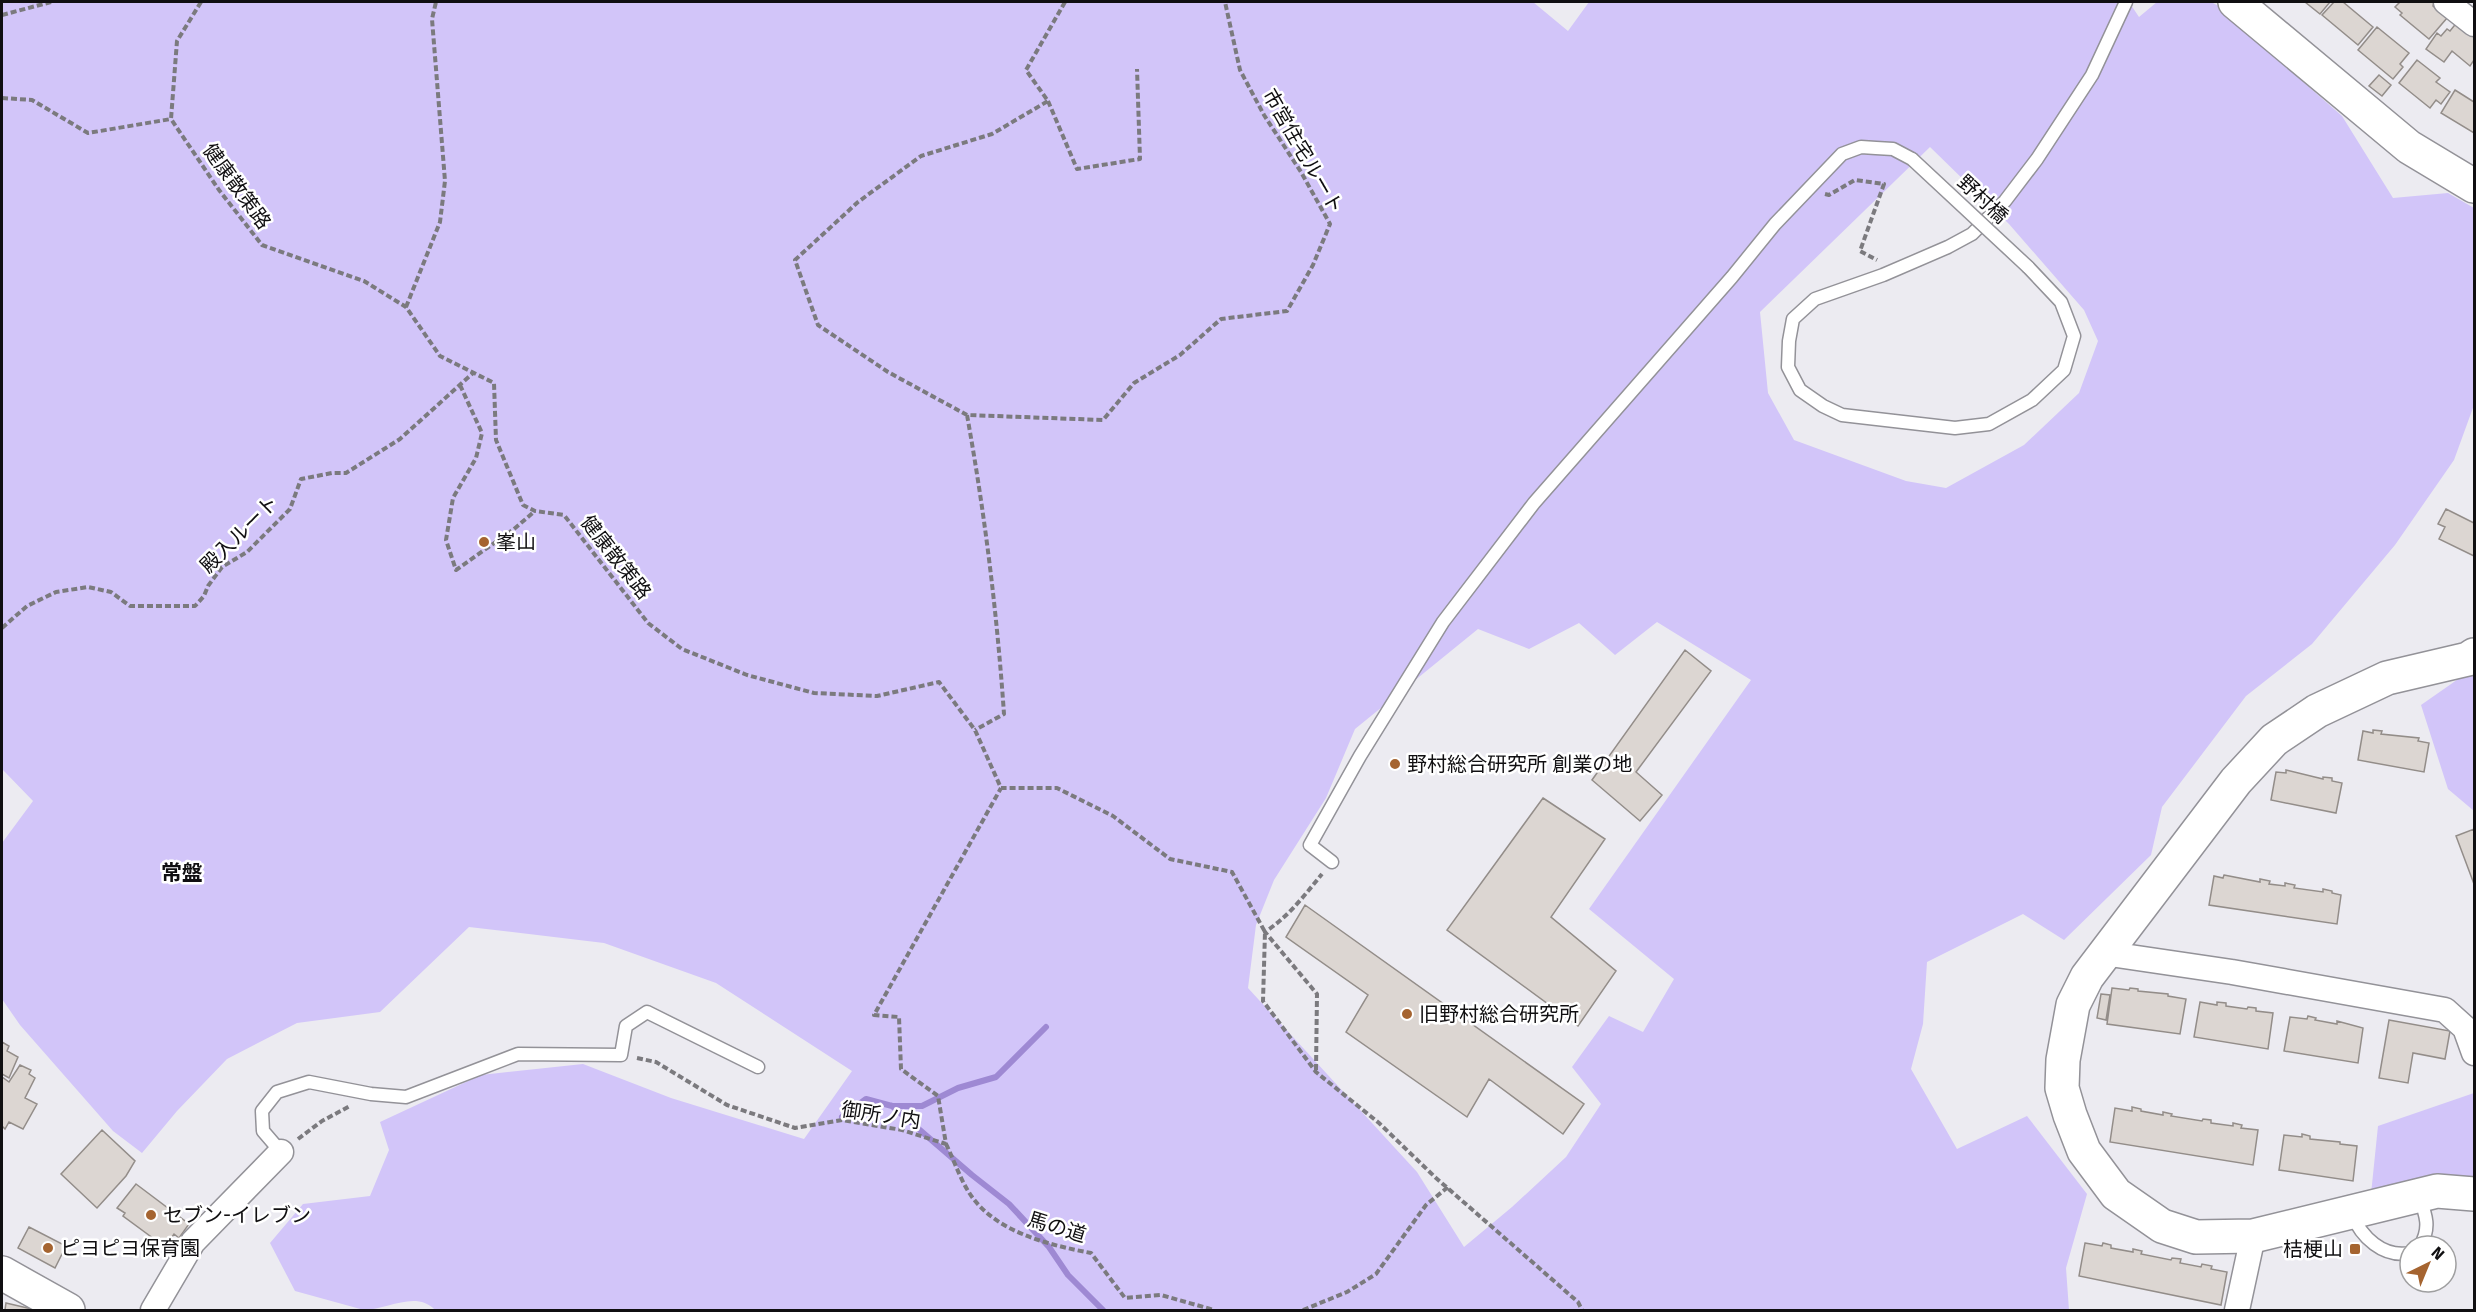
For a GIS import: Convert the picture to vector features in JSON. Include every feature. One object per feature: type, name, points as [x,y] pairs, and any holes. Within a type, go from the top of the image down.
[{"type":"street","points":[[2235,2],[2409,147],[2475,186]]},
{"type":"street","points":[[2446,2],[2475,24]]},
{"type":"street","points":[[2475,655],[2468,659],[2387,678],[2317,711],[2274,740],[2236,781],[2087,977],[2073,1005],[2063,1060],[2062,1088],[2084,1151],[2116,1194],[2162,1226],[2196,1237],[2253,1236],[2436,1191],[2475,1194]]},
{"type":"street","points":[[2103,953],[2232,972],[2445,1010],[2465,1028],[2475,1053]]},
{"type":"street","points":[[153,1311],[193,1242],[280,1152]]},
{"type":"street","points":[[2237,1311],[2253,1236]]},
{"type":"street","points":[[2,1273],[68,1311]]},
{"type":"lane","name":"野村橋","points":[[1810,189],[1842,154],[1861,147],[1893,149],[1912,159],[2028,267],[2061,302],[2074,336],[2064,370],[2032,400],[1989,424],[1954,428],[1842,415],[1823,406],[1800,390],[1788,367],[1789,341],[1794,319],[1815,299],[1893,271],[1972,234],[2006,201],[2037,159],[2092,75],[2126,2]]},
{"type":"lane","points":[[1332,862],[1310,845],[1360,756],[1443,622],[1534,503],[1732,277],[1775,224],[1810,189]]},
{"type":"lane","points":[[280,1152],[263,1131],[262,1111],[278,1092],[309,1082],[371,1094],[406,1097],[518,1054],[621,1055],[626,1026],[647,1012],[758,1067]]},
{"type":"lane","points":[[2419,1195],[2427,1218],[2427,1234]]},
{"type":"lane","points":[[2351,1213],[2357,1228],[2376,1247],[2398,1253]]},
{"type":"path","points":[[2,15],[51,2]]},
{"type":"path","points":[[2,98],[32,100],[88,134],[171,119],[177,41],[201,2]]},
{"type":"path","points":[[406,307],[440,222],[445,181],[432,20],[436,2]]},
{"type":"path","points":[[1065,2],[1026,70],[1048,102],[1077,170],[1140,159],[1137,69]]},
{"type":"path","name":"市営住宅ルート","points":[[967,415],[1103,420],[1134,382],[1180,355],[1221,319],[1287,311],[1312,265],[1330,224],[1302,172],[1264,115],[1240,70],[1225,2]]},
{"type":"path","points":[[975,730],[1004,714],[997,620],[983,507],[967,415],[888,372],[818,325],[795,260],[858,202],[921,156],[992,135],[1048,102]]},
{"type":"path","name":"健康散策路","points":[[171,119],[219,190],[262,245],[364,280],[406,307],[440,356],[494,383],[496,440],[523,505],[535,511],[564,515],[648,623],[682,649],[747,675],[814,693],[877,696],[939,682],[975,730],[1001,788]]},
{"type":"path","points":[[1810,189],[1829,195],[1855,180],[1884,184],[1860,250],[1893,271]]},
{"type":"path","name":"殿入ルート","points":[[2,628],[27,606],[56,592],[88,587],[111,591],[130,606],[195,606],[222,567],[247,552],[290,509],[301,478],[346,473],[400,439],[473,374]]},
{"type":"path","points":[[460,385],[482,433],[477,458],[453,498],[446,540],[456,570],[514,530],[535,511]]},
{"type":"path","points":[[1001,788],[1057,789],[1113,816],[1170,859],[1232,872],[1265,932],[1317,994],[1316,1071]]},
{"type":"path","name":"御所ノ内","points":[[621,1055],[656,1062],[727,1105],[795,1128],[842,1120],[902,1130],[946,1144],[938,1096],[901,1069],[899,1017],[874,1015],[1001,788]]},
{"type":"path","points":[[1265,932],[1281,922],[1332,862]]},
{"type":"path","points":[[1265,932],[1263,1001],[1316,1071],[1379,1123],[1436,1178],[1578,1302],[1582,1311]]},
{"type":"path","points":[[280,1152],[322,1121],[371,1094]]},
{"type":"path","name":"馬の道","points":[[946,1144],[969,1193],[990,1217],[1018,1232],[1040,1240],[1091,1253],[1125,1298],[1161,1294],[1214,1311]]},
{"type":"path","points":[[1303,1311],[1347,1292],[1376,1274],[1426,1205],[1448,1187]]},
{"type":"shaded area","points":[[2,2],[1533,2],[1568,31],[1589,2],[2129,2],[2139,17],[2157,2],[2211,2],[2232,13],[2293,73],[2342,116],[2393,198],[2448,193],[2474,208],[2474,405],[2454,460],[2395,545],[2312,644],[2246,696],[2162,807],[2151,855],[2064,940],[2023,914],[1927,962],[1923,1024],[1911,1069],[1957,1149],[2027,1116],[2087,1194],[2066,1268],[2069,1310],[435,1310],[427,1304],[410,1301],[364,1310],[295,1291],[270,1243],[303,1204],[370,1196],[389,1150],[380,1122],[481,1075],[583,1064],[671,1098],[804,1139],[852,1071],[716,983],[604,943],[469,927],[380,1012],[297,1023],[227,1059],[177,1111],[142,1153],[113,1131],[20,1025],[2,999],[2,843],[33,801],[2,770]],"holes":[[[1930,147],[2009,224],[2084,310],[2098,341],[2079,393],[2024,445],[1946,488],[1906,481],[1794,440],[1768,393],[1760,312]],[[1657,622],[1751,680],[1589,909],[1674,979],[1643,1032],[1609,1016],[1572,1067],[1601,1104],[1566,1157],[1464,1247],[1417,1172],[1248,988],[1256,925],[1274,880],[1326,798],[1355,729],[1478,629],[1529,649],[1579,623],[1615,655]]]},
{"type":"shaded area","points":[[2474,668],[2474,811],[2448,789],[2421,705]]},
{"type":"shaded area","points":[[2474,1093],[2474,1184],[2371,1194],[2378,1126]]},
{"type":"building","points":[[2305,2],[2330,2],[2320,14]]},
{"type":"building","points":[[2334,2],[2343,2],[2373,27],[2358,45],[2322,15]]},
{"type":"building","points":[[2400,2],[2434,2],[2433,6],[2447,18],[2429,39],[2400,15],[2402,13],[2395,7]]},
{"type":"building","points":[[2458,21],[2474,33],[2474,60],[2470,66],[2452,51],[2444,62],[2426,49],[2437,33],[2441,36],[2447,29],[2450,31]]},
{"type":"building","points":[[2377,27],[2409,53],[2400,64],[2403,67],[2393,79],[2358,50]]},
{"type":"building","points":[[2417,60],[2440,78],[2436,82],[2450,92],[2441,104],[2436,100],[2430,108],[2399,83]]},
{"type":"building","points":[[2379,75],[2391,85],[2382,96],[2369,86]]},
{"type":"building","points":[[2455,90],[2474,102],[2474,133],[2441,113]]},
{"type":"building","points":[[2446,509],[2474,523],[2474,556],[2439,539],[2445,527],[2438,524]]},
{"type":"building","points":[[1685,650],[1711,671],[1636,772],[1662,795],[1640,821],[1592,780]]},
{"type":"building","points":[[2373,730],[2382,731],[2381,734],[2419,738],[2418,741],[2429,743],[2424,772],[2358,760],[2363,731],[2373,733]]},
{"type":"building","points":[[2286,770],[2323,779],[2323,777],[2332,778],[2332,781],[2342,783],[2336,813],[2271,800],[2276,772],[2286,773]]},
{"type":"building","name":"旧野村総合研究所","points":[[1543,798],[1605,839],[1551,917],[1616,971],[1578,1026],[1447,930]]},
{"type":"building","points":[[2474,829],[2474,884],[2456,836]]},
{"type":"building","points":[[2224,875],[2260,882],[2260,879],[2270,881],[2269,884],[2285,886],[2285,883],[2295,885],[2294,888],[2332,891],[2332,893],[2341,895],[2337,924],[2209,905],[2214,876],[2223,878]]},
{"type":"building","name":"旧野村総合研究所","points":[[1305,905],[1584,1104],[1563,1134],[1489,1079],[1467,1117],[1346,1032],[1368,995],[1286,937]]},
{"type":"building","points":[[2112,988],[2138,989],[2138,991],[2168,994],[2168,996],[2186,999],[2180,1034],[2107,1024]]},
{"type":"building","points":[[2101,994],[2110,995],[2106,1020],[2097,1018]]},
{"type":"building","points":[[2200,1002],[2217,1005],[2217,1002],[2226,1003],[2226,1006],[2256,1008],[2256,1011],[2273,1013],[2268,1049],[2194,1037]]},
{"type":"building","points":[[2308,1016],[2316,1018],[2315,1020],[2337,1024],[2337,1021],[2363,1028],[2358,1063],[2284,1051],[2290,1017],[2307,1019]]},
{"type":"building","points":[[2389,1020],[2450,1031],[2445,1059],[2413,1053],[2408,1083],[2379,1078]]},
{"type":"building","points":[[2,1042],[9,1046],[7,1051],[18,1057],[9,1078],[2,1074]]},
{"type":"building","points":[[20,1065],[31,1070],[29,1074],[35,1078],[25,1098],[37,1104],[23,1129],[9,1122],[5,1129],[2,1126],[2,1077],[9,1082]]},
{"type":"building","points":[[2132,1107],[2163,1115],[2163,1112],[2172,1114],[2171,1116],[2202,1121],[2203,1119],[2211,1120],[2211,1123],[2233,1126],[2233,1123],[2242,1125],[2241,1128],[2258,1130],[2253,1165],[2110,1142],[2115,1108],[2132,1111]]},
{"type":"building","points":[[102,1130],[135,1161],[126,1176],[97,1208],[61,1174]]},
{"type":"building","points":[[2302,1134],[2310,1136],[2310,1139],[2357,1146],[2353,1181],[2279,1170],[2284,1135],[2302,1137]]},
{"type":"building","name":"セブン-イレブン","points":[[136,1184],[189,1224],[179,1238],[174,1234],[165,1247],[123,1216],[125,1213],[117,1208]]},
{"type":"building","points":[[29,1227],[66,1246],[55,1268],[18,1248]]},
{"type":"building","points":[[2085,1243],[2102,1246],[2103,1243],[2111,1245],[2111,1248],[2133,1252],[2133,1249],[2142,1251],[2141,1254],[2171,1260],[2172,1258],[2181,1259],[2180,1263],[2201,1267],[2202,1264],[2212,1266],[2211,1269],[2227,1272],[2221,1305],[2079,1276]]},
{"type":"building","points":[[6,1303],[36,1310],[5,1310]]},
{"type":"waterway","points":[[842,1117],[866,1099],[892,1106],[922,1106],[958,1088],[996,1077],[1046,1027]]},
{"type":"waterway","points":[[892,1106],[1009,1204],[1049,1247],[1068,1275],[1103,1310]]},
{"type":"place","name":"峯山","points":[[484,542]]},
{"type":"place","name":"野村総合研究所 創業の地","points":[[1395,764]]},
{"type":"place","name":"旧野村総合研究所","points":[[1407,1014]]},
{"type":"place","name":"セブン-イレブン","points":[[151,1215]]},
{"type":"place","name":"ピヨピヨ保育園","points":[[48,1248]]},
{"type":"place","name":"桔梗山","points":[[2355,1249]]},
{"type":"district","name":"常盤","points":[[182,873]]}]
